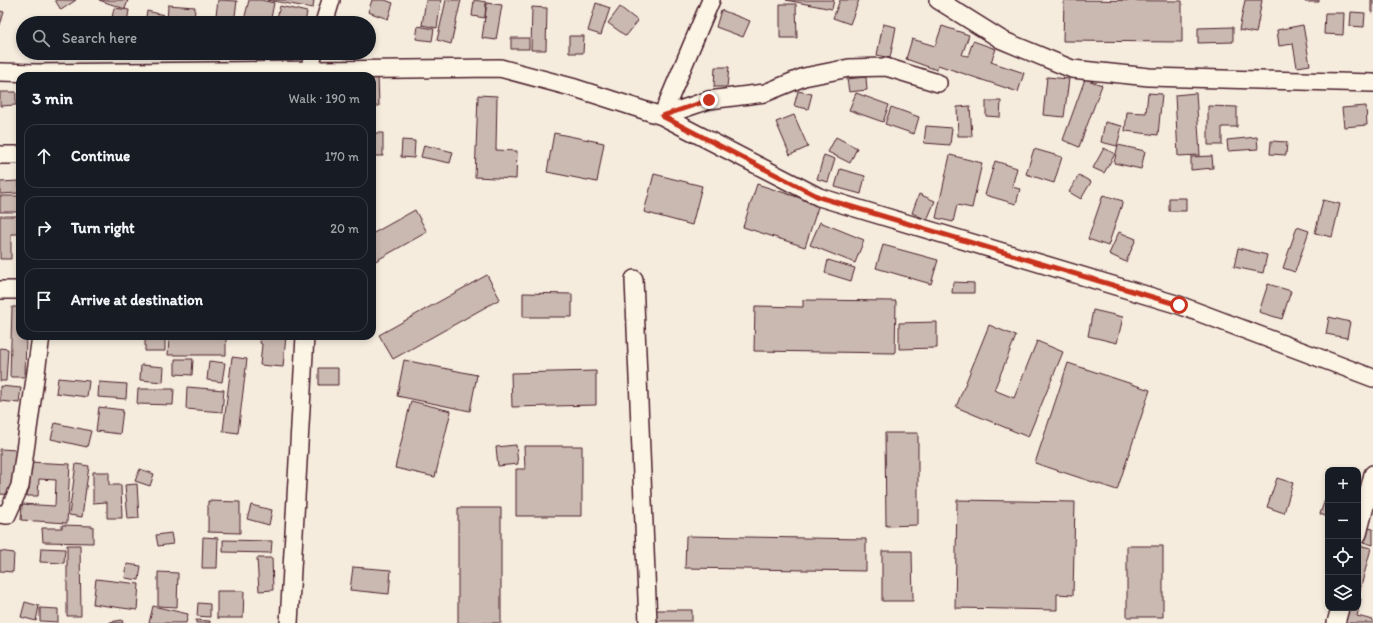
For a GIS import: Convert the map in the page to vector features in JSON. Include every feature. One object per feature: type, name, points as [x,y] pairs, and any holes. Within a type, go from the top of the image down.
[{"type":"street","points":[[326,16],[331,0]]},
{"type":"street","points":[[662,116],[711,0]]},
{"type":"street","points":[[938,0],[1002,40],[1072,69],[1149,77],[1373,83]]},
{"type":"street","points":[[309,72],[312,60]]},
{"type":"street","points":[[662,116],[709,100],[765,93],[804,77],[849,68],[886,67],[938,84]]},
{"type":"street","points":[[347,72],[500,68],[574,88],[662,116],[819,197],[1179,305],[1373,378]]},
{"type":"street","points":[[0,72],[16,72]]},
{"type":"street","points":[[0,155],[16,155]]},
{"type":"street","points":[[634,279],[648,623]]},
{"type":"street","points":[[0,290],[16,290]]},
{"type":"street","points":[[0,514],[7,514],[20,486],[40,340]]},
{"type":"street","points":[[289,623],[305,340]]},
{"type":"street","points":[[1361,522],[1373,474]]},
{"type":"street","points":[[1336,623],[1339,611]]},
{"type":"building","points":[[55,0],[76,0],[61,10]]},
{"type":"building","points":[[99,0],[128,0],[125,9]]},
{"type":"building","points":[[218,0],[237,1],[235,16],[216,16]]},
{"type":"building","points":[[249,0],[261,0],[274,3],[271,16],[245,16]]},
{"type":"building","points":[[267,0],[314,0],[313,8]]},
{"type":"building","points":[[372,0],[385,0],[393,3],[388,19],[368,12]]},
{"type":"building","points":[[426,0],[441,0],[437,28],[422,25]]},
{"type":"building","points":[[446,0],[461,0],[451,44],[437,40]]},
{"type":"building","points":[[474,0],[486,2],[485,18],[472,16]]},
{"type":"building","points":[[786,0],[834,0],[832,9]]},
{"type":"building","points":[[840,0],[859,0],[850,24],[833,18]]},
{"type":"building","points":[[1064,0],[1182,1],[1182,42],[1063,41]]},
{"type":"building","points":[[1245,0],[1262,0],[1256,33],[1239,30]]},
{"type":"building","points":[[1305,0],[1319,0],[1319,2],[1305,2]]},
{"type":"building","points":[[1371,0],[1373,0],[1373,13],[1371,12]]},
{"type":"building","points":[[487,3],[502,5],[496,40],[482,38]]},
{"type":"building","points":[[596,3],[610,8],[601,35],[588,31]]},
{"type":"building","points":[[780,4],[796,4],[797,38],[780,38]]},
{"type":"building","points":[[168,5],[195,7],[194,16],[167,16]]},
{"type":"building","points":[[280,6],[307,12],[306,16],[278,16]]},
{"type":"building","points":[[532,7],[547,8],[546,50],[531,50]]},
{"type":"building","points":[[620,7],[638,21],[626,36],[608,23]]},
{"type":"building","points":[[114,8],[129,10],[128,16],[112,16]]},
{"type":"building","points":[[721,10],[750,21],[743,37],[716,27]]},
{"type":"building","points":[[0,11],[4,12],[0,25]]},
{"type":"building","points":[[147,11],[164,15],[164,16],[146,16]]},
{"type":"building","points":[[1351,12],[1365,13],[1364,27],[1350,26]]},
{"type":"building","points":[[1325,13],[1344,13],[1343,35],[1324,34]]},
{"type":"building","points":[[883,24],[896,27],[890,58],[877,55]]},
{"type":"building","points":[[1303,25],[1310,65],[1297,67],[1293,44],[1279,46],[1277,30]]},
{"type":"building","points":[[418,26],[434,29],[432,41],[416,39]]},
{"type":"building","points":[[942,26],[969,35],[962,55],[968,56],[973,41],[996,49],[991,62],[1024,73],[1018,92],[938,65],[937,70],[906,59],[912,39],[935,46]]},
{"type":"building","points":[[1233,27],[1233,42],[1198,43],[1198,28]]},
{"type":"building","points":[[569,36],[584,36],[583,53],[569,53]]},
{"type":"building","points":[[511,38],[529,38],[529,49],[511,49]]},
{"type":"building","points":[[715,67],[729,67],[727,87],[714,87]]},
{"type":"building","points":[[376,76],[378,76],[379,106],[376,106]]},
{"type":"building","points":[[866,77],[867,90],[849,92],[847,79]]},
{"type":"building","points":[[1047,77],[1069,79],[1064,117],[1043,115]]},
{"type":"building","points":[[1085,79],[1102,85],[1079,147],[1063,140]]},
{"type":"building","points":[[798,91],[812,94],[808,109],[794,106]]},
{"type":"building","points":[[0,92],[16,92],[16,105],[0,106]]},
{"type":"building","points":[[856,93],[889,105],[883,122],[849,110]]},
{"type":"building","points":[[1148,93],[1162,94],[1158,135],[1125,131],[1127,112],[1146,113]]},
{"type":"building","points":[[1196,93],[1200,155],[1178,156],[1175,95]]},
{"type":"building","points":[[478,95],[497,96],[496,150],[517,151],[516,179],[475,177]]},
{"type":"building","points":[[986,101],[1001,101],[1000,117],[986,116]]},
{"type":"building","points":[[970,106],[972,136],[958,136],[957,107]]},
{"type":"building","points":[[1208,106],[1237,107],[1237,127],[1222,127],[1222,145],[1208,145]]},
{"type":"building","points":[[1366,106],[1367,125],[1344,127],[1342,108]]},
{"type":"building","points":[[891,107],[919,117],[914,134],[885,124]]},
{"type":"building","points":[[794,115],[808,147],[790,155],[776,122]]},
{"type":"building","points":[[1105,122],[1122,126],[1117,146],[1101,142]]},
{"type":"building","points":[[926,126],[952,128],[950,145],[924,143]]},
{"type":"building","points":[[376,133],[383,133],[383,156],[376,156]]},
{"type":"building","points":[[554,133],[604,143],[597,182],[547,172]]},
{"type":"building","points":[[836,137],[857,148],[850,163],[828,152]]},
{"type":"building","points":[[1257,137],[1258,149],[1228,151],[1227,140]]},
{"type":"building","points":[[402,140],[415,141],[414,158],[401,157]]},
{"type":"building","points":[[1271,141],[1287,142],[1286,155],[1270,154]]},
{"type":"building","points":[[424,145],[453,152],[450,163],[421,157]]},
{"type":"building","points":[[1118,145],[1145,151],[1141,169],[1114,163]]},
{"type":"building","points":[[1104,148],[1115,154],[1104,173],[1093,168]]},
{"type":"building","points":[[1034,149],[1062,157],[1054,183],[1026,174]]},
{"type":"building","points":[[824,155],[835,159],[828,182],[817,179]]},
{"type":"building","points":[[950,155],[982,163],[972,208],[957,205],[953,222],[936,218]]},
{"type":"building","points":[[1212,156],[1213,168],[1191,170],[1191,157]]},
{"type":"building","points":[[995,161],[1017,168],[1012,187],[1020,189],[1016,204],[985,195]]},
{"type":"building","points":[[840,169],[865,176],[861,194],[835,187]]},
{"type":"building","points":[[654,174],[702,186],[692,225],[644,212]]},
{"type":"building","points":[[1079,175],[1091,182],[1081,199],[1069,192]]},
{"type":"building","points":[[16,181],[16,193],[0,194],[0,182]]},
{"type":"building","points":[[757,184],[819,204],[805,247],[743,227]]},
{"type":"building","points":[[919,194],[935,201],[927,220],[912,213]]},
{"type":"building","points":[[1103,195],[1123,201],[1108,246],[1088,239]]},
{"type":"building","points":[[0,196],[16,196],[16,212],[0,212]]},
{"type":"building","points":[[1169,198],[1186,198],[1186,211],[1169,211]]},
{"type":"building","points":[[1323,200],[1340,204],[1332,237],[1315,233]]},
{"type":"building","points":[[415,210],[427,232],[376,261],[376,232]]},
{"type":"building","points":[[0,216],[16,216],[16,234],[11,234],[11,259],[0,259]]},
{"type":"building","points":[[820,222],[864,240],[855,263],[810,245]]},
{"type":"building","points":[[1297,227],[1309,231],[1295,272],[1283,268]]},
{"type":"building","points":[[1119,232],[1136,239],[1126,262],[1109,254]]},
{"type":"building","points":[[883,245],[938,260],[931,284],[876,268]]},
{"type":"building","points":[[1238,248],[1267,255],[1263,273],[1234,267]]},
{"type":"building","points":[[828,260],[855,268],[851,281],[825,273]]},
{"type":"building","points":[[487,275],[500,299],[393,359],[379,335]]},
{"type":"building","points":[[953,282],[974,283],[974,293],[952,293]]},
{"type":"building","points":[[1268,284],[1291,291],[1282,319],[1259,312]]},
{"type":"building","points":[[523,293],[572,294],[572,317],[523,317]]},
{"type":"building","points":[[803,300],[896,301],[895,353],[754,351],[755,306],[803,307]]},
{"type":"building","points":[[12,307],[16,307],[16,340],[26,340],[25,377],[10,377]]},
{"type":"building","points":[[1093,310],[1123,317],[1117,343],[1088,336]]},
{"type":"building","points":[[1329,317],[1350,322],[1347,338],[1326,334]]},
{"type":"building","points":[[937,322],[937,348],[899,349],[899,323]]},
{"type":"building","points":[[989,325],[1016,336],[994,390],[1014,398],[1037,341],[1063,352],[1028,437],[956,407]]},
{"type":"building","points":[[145,340],[165,340],[165,351],[145,351]]},
{"type":"building","points":[[169,340],[226,340],[226,355],[168,355]]},
{"type":"building","points":[[260,340],[286,340],[283,367],[260,365],[262,344],[260,343]]},
{"type":"building","points":[[0,348],[8,349],[6,381],[0,381]]},
{"type":"building","points":[[232,357],[247,359],[238,433],[223,431]]},
{"type":"building","points":[[175,359],[193,359],[192,375],[175,374]]},
{"type":"building","points":[[404,360],[477,375],[470,411],[397,396]]},
{"type":"building","points":[[209,361],[225,363],[222,382],[207,380]]},
{"type":"building","points":[[1068,363],[1150,390],[1117,490],[1035,463]]},
{"type":"building","points":[[141,365],[164,367],[163,382],[140,380]]},
{"type":"building","points":[[319,368],[338,368],[338,385],[319,385]]},
{"type":"building","points":[[596,371],[596,405],[512,407],[511,373]]},
{"type":"building","points":[[58,378],[89,381],[87,397],[56,393]]},
{"type":"building","points":[[99,382],[127,384],[126,399],[98,397]]},
{"type":"building","points":[[0,386],[21,388],[19,403],[0,401]]},
{"type":"building","points":[[187,387],[224,390],[222,412],[186,409]]},
{"type":"building","points":[[138,389],[174,389],[173,405],[137,404]]},
{"type":"building","points":[[411,401],[451,411],[435,477],[395,468]]},
{"type":"building","points":[[99,407],[123,410],[120,434],[96,431]]},
{"type":"building","points":[[55,423],[91,431],[87,447],[51,439]]},
{"type":"building","points":[[885,433],[918,433],[918,525],[886,526]]},
{"type":"building","points":[[516,445],[518,464],[498,466],[496,447]]},
{"type":"building","points":[[524,446],[582,446],[582,516],[516,516],[516,469],[525,469]]},
{"type":"building","points":[[0,449],[17,450],[14,495],[0,494]]},
{"type":"building","points":[[29,462],[70,464],[67,523],[21,520],[22,504],[55,506],[56,480],[39,479],[38,496],[27,496]]},
{"type":"building","points":[[76,464],[89,466],[82,517],[69,515]]},
{"type":"building","points":[[140,469],[154,474],[150,486],[135,481]]},
{"type":"building","points":[[93,472],[109,472],[109,485],[121,485],[122,518],[107,518],[107,502],[93,503]]},
{"type":"building","points":[[1277,478],[1293,483],[1284,513],[1267,507]]},
{"type":"building","points":[[137,484],[139,518],[128,519],[125,485]]},
{"type":"building","points":[[957,500],[1075,502],[1073,595],[1057,594],[1057,610],[955,608]]},
{"type":"building","points":[[1325,500],[1325,516],[1320,514]]},
{"type":"building","points":[[208,501],[240,502],[240,533],[208,532]]},
{"type":"building","points":[[251,505],[272,510],[269,525],[247,519]]},
{"type":"building","points":[[458,508],[501,508],[501,623],[458,623]]},
{"type":"building","points":[[62,525],[93,526],[93,543],[43,542],[42,528],[62,528]]},
{"type":"building","points":[[1368,528],[1373,529],[1373,545],[1363,542]]},
{"type":"building","points":[[171,533],[173,544],[158,546],[156,535]]},
{"type":"building","points":[[686,536],[866,539],[866,571],[685,568]]},
{"type":"building","points":[[203,537],[218,538],[217,568],[202,568]]},
{"type":"building","points":[[223,540],[272,541],[271,553],[223,552]]},
{"type":"building","points":[[67,545],[80,545],[81,616],[67,616]]},
{"type":"building","points":[[1127,546],[1163,546],[1163,617],[1127,617]]},
{"type":"building","points":[[1361,546],[1371,548],[1361,586]]},
{"type":"building","points":[[41,548],[65,549],[64,563],[40,562]]},
{"type":"building","points":[[0,551],[14,553],[13,572],[0,571]]},
{"type":"building","points":[[882,551],[912,551],[913,601],[882,601]]},
{"type":"building","points":[[257,558],[272,558],[273,590],[259,591]]},
{"type":"building","points":[[127,564],[141,566],[139,580],[125,578]]},
{"type":"building","points":[[353,567],[391,570],[389,594],[350,590]]},
{"type":"building","points":[[158,572],[178,573],[177,607],[158,606]]},
{"type":"building","points":[[96,579],[139,584],[137,610],[93,604]]},
{"type":"building","points":[[217,591],[244,591],[243,618],[217,618]]},
{"type":"building","points":[[25,602],[39,606],[36,621],[21,617]]},
{"type":"building","points":[[198,603],[210,604],[210,617],[197,616]]},
{"type":"building","points":[[153,606],[188,614],[186,623],[149,623]]},
{"type":"building","points":[[40,608],[58,609],[58,622],[40,621]]},
{"type":"building","points":[[654,610],[692,610],[692,621],[654,621]]},
{"type":"building","points":[[1338,611],[1358,611],[1357,616],[1373,620],[1373,623],[1335,623]]},
{"type":"building","points":[[122,620],[123,623],[110,623],[110,622]]},
{"type":"building","points":[[196,620],[210,621],[210,623],[196,623]]},
{"type":"route","points":[[709,100],[662,116],[819,197],[1179,305]]}]
